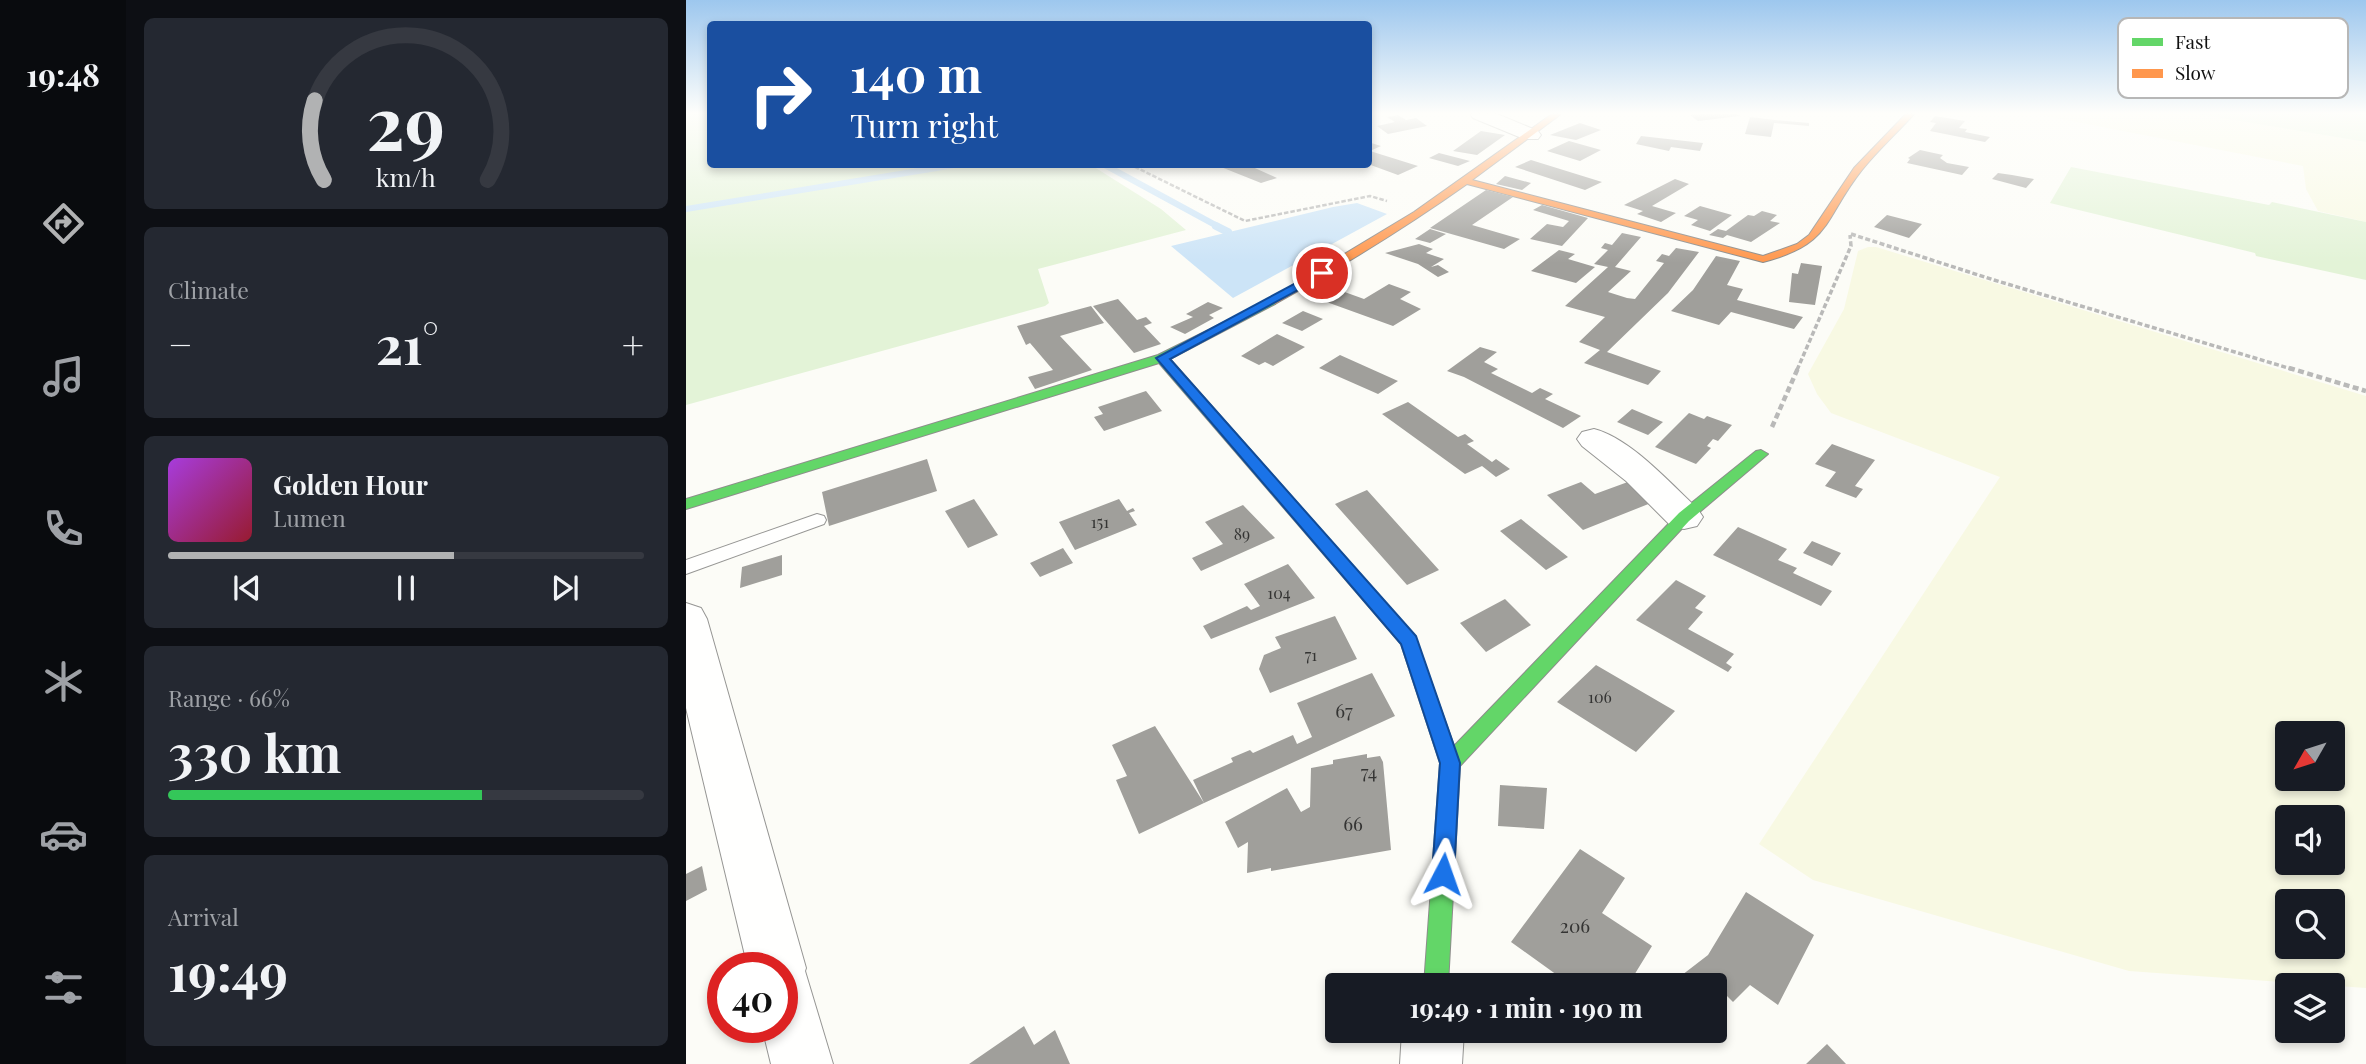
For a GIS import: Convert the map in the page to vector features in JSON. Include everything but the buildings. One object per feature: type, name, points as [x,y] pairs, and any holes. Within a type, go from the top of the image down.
[{"type":"street","points":[[686,503],[1162,358],[1274,300],[1425,211],[1493,164]]},
{"type":"street","points":[[1468,182],[1763,259],[1788,256],[1814,239],[1864,164]]},
{"type":"street","points":[[1162,358],[1409,641],[1450,763],[1437,973]]},
{"type":"street","points":[[1594,439],[1639,473],[1684,517]]},
{"type":"street","points":[[1450,763],[1684,517],[1761,454]]},
{"type":"street","points":[[686,620],[773,952]]},
{"type":"street","points":[[796,1043],[802,1064]]},
{"type":"street","points":[[1431,1064],[1432,1043]]},
{"type":"lane","points":[[686,567],[817,520]]},
{"type":"path","points":[[1137,168],[1245,221],[1370,196],[1425,211]]},
{"type":"path","points":[[1823,226],[2366,391]]},
{"type":"path","points":[[1761,454],[1851,246],[1850,234]]},
{"type":"green space","points":[[686,164],[707,164],[707,168],[1096,168],[1161,209],[1186,230],[1038,269],[1049,303],[1045,306],[686,405]]},
{"type":"green space","points":[[2291,164],[2366,164],[2366,222],[2318,211],[2306,189],[2303,166]]},
{"type":"green space","points":[[2071,167],[2269,205],[2272,202],[2366,222],[2366,280],[2256,256],[2255,253],[2050,203]]},
{"type":"green space","points":[[1876,247],[2366,396],[2366,988],[2345,986],[2345,973],[2275,973],[2275,981],[2129,971],[1813,880],[1759,844],[2000,477],[1831,413],[1817,394],[1808,374],[1844,309],[1858,251]]},
{"type":"water","points":[[1357,203],[1387,214],[1233,298],[1171,246],[1333,207]]},
{"type":"waterway","points":[[686,209],[937,168]]},
{"type":"waterway","points":[[1110,168],[1219,227]]},
{"type":"waterway","points":[[1216,226],[1228,232]]},
{"type":"traffic: fast","points":[[686,504],[1162,358],[1271,302]]},
{"type":"traffic: fast","points":[[1162,358],[1409,641],[1450,763],[1437,973]]},
{"type":"traffic: fast","points":[[1450,763],[1684,517],[1761,454]]},
{"type":"traffic: slow","points":[[1271,302],[1418,214],[1490,164]]},
{"type":"traffic: slow","points":[[1468,182],[1763,259],[1785,253],[1812,237],[1862,164]]},
{"type":"route","points":[[1322,273],[1162,358],[1409,641],[1450,763],[1443,874]]}]
